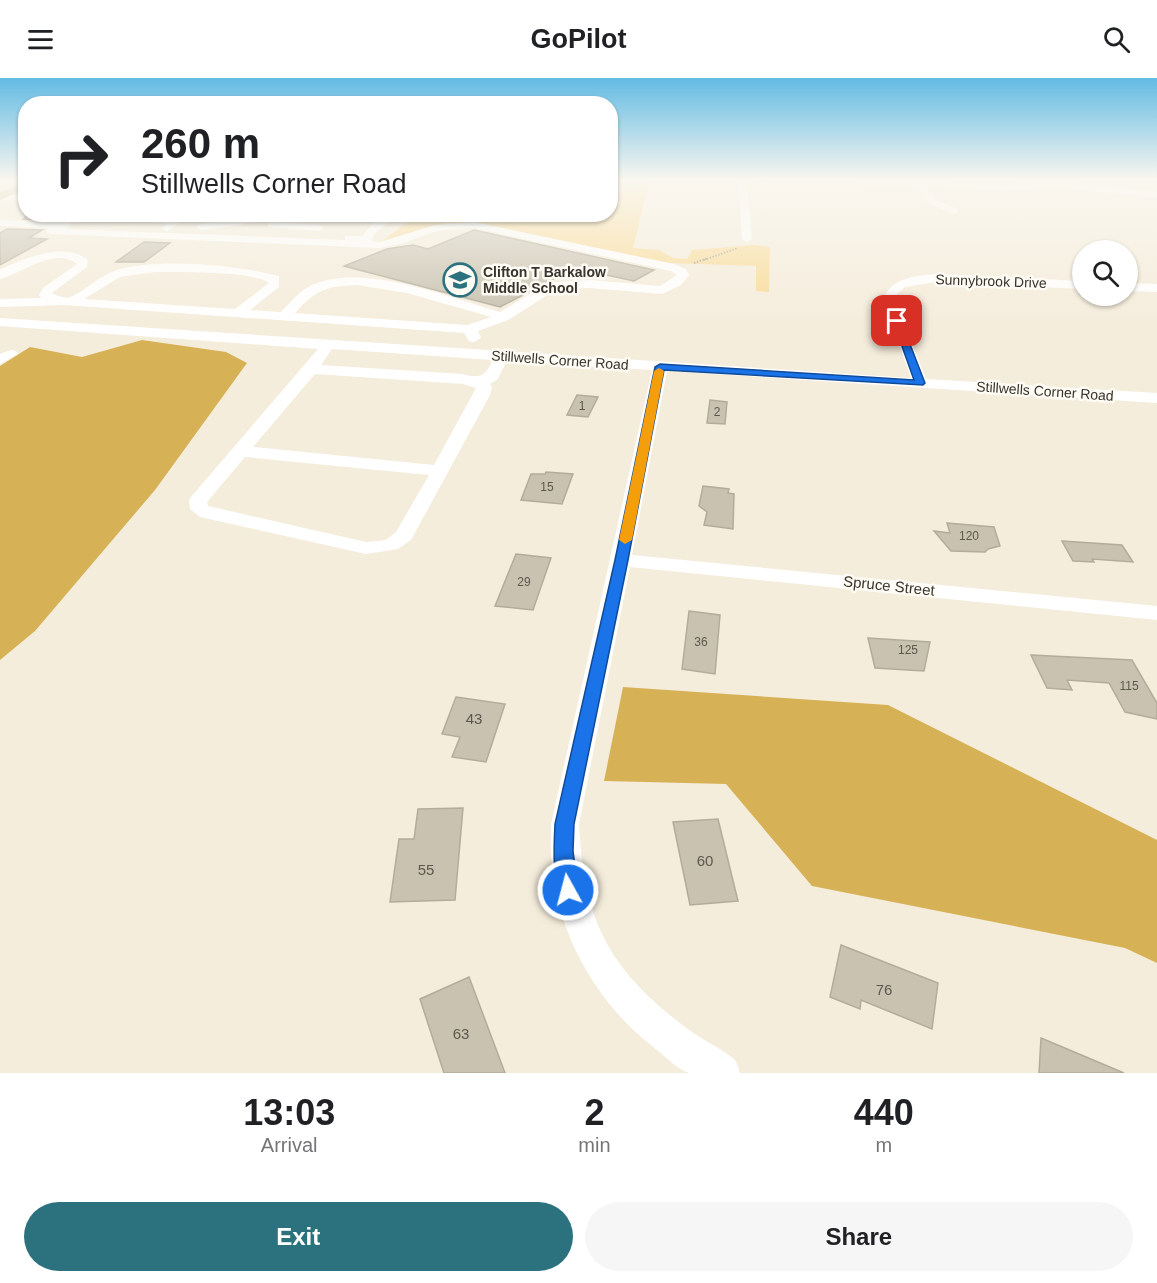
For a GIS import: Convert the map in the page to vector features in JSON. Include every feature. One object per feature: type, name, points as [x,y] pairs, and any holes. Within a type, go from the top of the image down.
[{"type":"street","points":[[0,231],[39,227]]},
{"type":"street","points":[[80,227],[380,245],[442,227]]},
{"type":"street","points":[[137,227],[199,227]]},
{"type":"street","points":[[248,227],[270,234],[367,239],[376,227]]},
{"type":"street","points":[[258,231],[266,227]]},
{"type":"street","points":[[310,227],[371,231]]},
{"type":"street","points":[[0,303],[67,301],[283,318],[467,329],[488,326],[558,285],[662,290],[677,282],[683,275],[676,269],[485,227]]},
{"type":"street","points":[[746,227],[747,239]]},
{"type":"street","points":[[0,274],[18,265],[48,257],[60,255],[82,260],[83,265],[47,291],[45,295],[67,301],[121,272],[141,268],[242,273],[264,275],[275,279],[275,284],[237,314]]},
{"type":"street","name":"Sunnybrook Drive","points":[[920,383],[889,300],[891,292],[899,285],[936,278],[1072,284]]},
{"type":"street","points":[[283,318],[315,287],[347,280],[379,283],[503,317]]},
{"type":"street","points":[[1138,287],[1157,288]]},
{"type":"street","points":[[105,328],[145,318],[161,309]]},
{"type":"street","points":[[150,332],[151,321],[161,309]]},
{"type":"street","name":"Stillwells Corner Road","points":[[0,322],[502,357],[1157,398]]},
{"type":"street","points":[[465,354],[474,336],[467,329]]},
{"type":"street","points":[[311,369],[463,379],[480,383],[484,387],[482,395],[404,536],[391,545],[366,548],[207,513],[199,509],[198,501],[311,369],[327,345]]},
{"type":"street","points":[[480,383],[492,377],[502,357]]},
{"type":"street","points":[[660,367],[565,824],[564,851],[568,890],[576,916],[594,953],[618,990],[649,1022],[685,1051],[722,1073]]},
{"type":"street","points":[[241,452],[441,471]]},
{"type":"street","name":"Spruce Street","points":[[621,560],[1157,613]]},
{"type":"path","points":[[676,269],[747,245],[747,239]]},
{"type":"shaded area","points":[[401,227],[431,227],[380,243]]},
{"type":"shaded area","points":[[499,227],[638,227],[633,248],[659,250],[673,258],[687,259],[692,250],[754,245],[770,247],[769,292],[756,291],[756,266],[668,263]]},
{"type":"shaded area","points":[[142,340],[226,352],[247,363],[155,490],[35,631],[0,660],[0,366],[30,347],[82,357]]},
{"type":"shaded area","points":[[623,687],[888,705],[1157,840],[1157,963],[1125,948],[812,886],[726,784],[604,781]]},
{"type":"building","points":[[7,229],[42,230],[29,238],[47,239],[0,265],[0,233]]},
{"type":"building","points":[[474,230],[654,270],[634,281],[574,268],[500,307],[344,266],[387,249],[413,245],[428,249]]},
{"type":"building","points":[[144,242],[170,243],[144,262],[116,262]]},
{"type":"building","points":[[577,395],[598,397],[588,417],[567,415]]},
{"type":"building","points":[[710,400],[727,402],[725,424],[707,423]]},
{"type":"building","points":[[546,472],[573,474],[562,504],[521,500],[531,474],[545,474]]},
{"type":"building","points":[[703,486],[729,489],[728,493],[734,494],[733,529],[704,525],[707,512],[699,506]]},
{"type":"building","points":[[947,523],[994,527],[1000,546],[985,552],[951,551],[934,531],[950,533]]},
{"type":"building","points":[[1062,541],[1122,545],[1133,562],[1092,559],[1094,562],[1073,561]]},
{"type":"building","points":[[516,554],[551,558],[533,610],[495,606]]},
{"type":"building","points":[[689,611],[720,615],[715,674],[682,669]]},
{"type":"building","points":[[868,638],[930,642],[924,671],[875,668]]},
{"type":"building","points":[[1031,655],[1132,660],[1157,703],[1157,719],[1125,712],[1109,683],[1067,680],[1072,690],[1047,688]]},
{"type":"building","points":[[456,697],[505,704],[486,762],[452,757],[460,737],[442,734]]},
{"type":"building","points":[[463,808],[455,900],[390,902],[399,839],[414,839],[418,809]]},
{"type":"building","points":[[718,819],[738,901],[690,905],[673,822]]},
{"type":"building","points":[[841,945],[938,983],[932,1029],[861,1000],[860,1009],[830,997]]},
{"type":"building","points":[[469,977],[505,1073],[444,1073],[420,999]]},
{"type":"building","points":[[1041,1038],[1124,1073],[1039,1073]]},
{"type":"slow traffic","points":[[625,540],[659,371]]},
{"type":"place","name":"Clifton T Barkalow Middle School","points":[[460,280]]},
{"type":"route","points":[[568,890],[564,851],[565,824],[660,367],[920,383],[897,321]]}]
